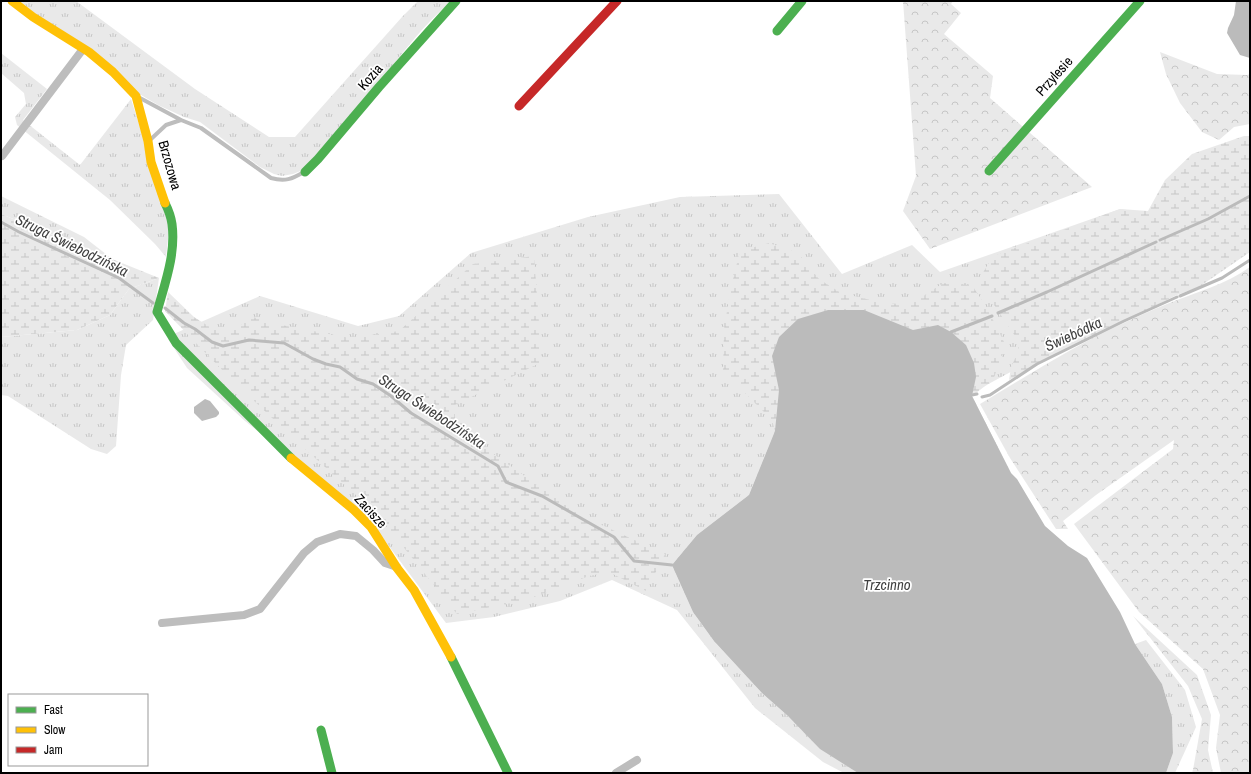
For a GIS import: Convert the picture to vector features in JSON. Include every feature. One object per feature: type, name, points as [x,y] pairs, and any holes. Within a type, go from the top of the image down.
[{"type":"street","name":"Brzozowa","points":[[12,1],[33,17],[83,49],[113,72],[136,96],[148,141],[151,162],[172,222],[173,242],[171,262],[157,312]]},
{"type":"street","name":"Kozia","points":[[305,172],[456,1]]},
{"type":"street","points":[[520,106],[617,1]]},
{"type":"street","points":[[777,31],[802,1]]},
{"type":"street","name":"Przylesie","points":[[990,170],[1140,1]]},
{"type":"street","points":[[2,156],[83,49]]},
{"type":"street","name":"Zacisze","points":[[157,312],[176,343],[284,452],[354,510],[371,527],[397,568],[414,590],[457,668],[508,773]]},
{"type":"street","points":[[162,623],[244,616],[260,609],[304,553],[317,542],[340,534],[356,536],[373,550],[385,563],[397,568]]},
{"type":"street","points":[[321,730],[332,773]]},
{"type":"street","points":[[616,773],[637,760]]},
{"type":"lane","points":[[136,96],[181,120],[201,128],[271,178],[281,180],[293,178],[305,172]]},
{"type":"lane","points":[[148,141],[166,125],[181,120]]},
{"type":"green space","points":[[19,1],[76,1],[195,89],[269,137],[295,137],[418,1],[452,1],[421,30],[377,85],[303,170],[282,176],[260,167],[200,122],[184,117],[158,105],[136,92]]},
{"type":"green space","points":[[903,1],[953,1],[951,4],[961,13],[944,34],[993,76],[990,98],[1092,187],[930,249],[903,211],[916,176]]},
{"type":"green space","points":[[1160,52],[1217,74],[1250,74],[1250,124],[1234,127],[1219,140],[1202,132],[1180,103],[1166,74]]},
{"type":"green space","points":[[1,53],[47,89],[23,120],[80,165],[131,99],[170,221],[166,257],[155,244],[110,200],[17,125],[15,117],[26,104],[24,93],[1,73]]},
{"type":"green space","points":[[1244,136],[1250,136],[1250,252],[1199,287],[1177,295],[1009,380],[1011,367],[1019,350],[1015,336],[978,281],[993,256],[1120,209],[1148,211],[1165,180],[1192,154]]},
{"type":"green space","points":[[779,194],[842,274],[912,245],[940,272],[1120,209],[1147,213],[1038,357],[981,388],[775,431],[749,495],[697,535],[672,565],[693,612],[714,641],[762,693],[858,773],[844,773],[823,762],[755,708],[677,610],[612,580],[560,601],[494,617],[446,623],[371,522],[245,421],[187,368],[168,339],[176,333],[260,296],[358,326],[399,316],[471,253],[588,217],[680,197]]},
{"type":"green space","points":[[1,196],[84,237],[111,258],[1,214]]},
{"type":"green space","points":[[1,214],[159,278],[129,289],[110,315],[77,330],[1,337]]},
{"type":"green space","name":"Trzcinno","points":[[769,243],[798,253],[819,279],[841,293],[879,302],[910,305],[943,283],[972,285],[988,310],[1006,346],[993,380],[972,396],[1011,473],[858,773],[820,749],[788,716],[762,693],[714,641],[693,612],[672,565],[697,535],[749,495],[775,431],[772,420],[723,371],[724,329],[731,287],[740,251]]},
{"type":"green space","points":[[534,256],[542,362],[455,405],[455,427],[580,515],[665,554],[646,591],[609,572],[589,576],[526,600],[457,614],[377,514],[294,439],[226,374],[165,311],[168,292],[194,317],[213,329],[234,329],[253,317],[271,323],[350,338],[399,331],[473,264]]},
{"type":"green space","points":[[1250,267],[1250,773],[1221,773],[1216,748],[1220,715],[1203,669],[1139,612],[1074,524],[1173,449],[1174,440],[1096,495],[1063,521],[1068,529],[1056,529],[1010,458],[980,404],[1053,360],[1109,330],[1157,308],[1231,279]]},
{"type":"green space","points":[[159,278],[153,320],[126,345],[121,375],[116,446],[107,454],[91,449],[8,396],[1,395],[1,337],[77,330],[110,315],[129,289]]},
{"type":"green space","points":[[1133,616],[1197,675],[1211,715],[1208,750],[1213,773],[1192,773],[1202,719],[1188,686]]},
{"type":"green space","points":[[1146,640],[1185,690],[1196,727],[1175,773],[1166,773],[1173,753],[1172,717],[1162,684],[1135,644]]},
{"type":"water","points":[[1236,1],[1250,1],[1250,58],[1240,55],[1227,33],[1234,15]]},
{"type":"water","name":"Trzcinno","points":[[828,310],[864,310],[913,330],[938,325],[951,332],[966,345],[974,363],[976,377],[972,396],[1011,473],[1017,479],[1045,526],[1068,546],[1087,558],[1120,612],[1135,644],[1162,684],[1172,717],[1173,753],[1166,773],[858,773],[820,749],[788,716],[762,693],[714,641],[693,612],[672,565],[697,535],[749,495],[775,431],[779,390],[772,356],[779,337],[798,319]]},
{"type":"water","points":[[205,399],[210,401],[219,414],[216,417],[202,421],[194,413],[194,407]]},
{"type":"waterway","points":[[1160,240],[1208,219],[1250,196]]},
{"type":"waterway","name":"Struga Świebodzińska","points":[[1,222],[19,232],[119,278],[153,303]]},
{"type":"waterway","points":[[998,313],[1156,242]]},
{"type":"waterway","name":"Świebódka","points":[[1180,296],[1222,278],[1250,260]]},
{"type":"waterway","name":"Świebódka","points":[[982,397],[990,395],[1037,364],[1124,321],[1177,297]]},
{"type":"waterway","name":"Struga Świebodzińska","points":[[165,308],[212,342],[223,346],[249,340],[284,343],[313,359],[340,367],[357,379],[373,384],[391,396],[411,413],[498,466],[506,482],[542,496],[614,537],[634,561],[672,565]]},
{"type":"waterway","points":[[951,332],[992,316]]},
{"type":"waterway","name":"Świebódka","points":[[972,395],[977,394]]},
{"type":"traffic: fast","points":[[305,172],[456,1]]},
{"type":"traffic: fast","points":[[777,31],[802,1]]},
{"type":"traffic: fast","points":[[989,171],[1140,1]]},
{"type":"traffic: fast","points":[[165,203],[172,224],[173,235],[169,268],[157,312],[176,343],[291,458]]},
{"type":"traffic: fast","points":[[451,657],[508,773]]},
{"type":"traffic: fast","points":[[321,730],[332,773]]},
{"type":"traffic: slow","points":[[12,1],[33,17],[89,52],[113,72],[136,96],[148,141],[151,162],[165,203]]},
{"type":"traffic: slow","points":[[291,458],[354,510],[371,527],[397,568],[414,590],[451,657]]},
{"type":"traffic: jam","points":[[519,106],[617,1]]}]
